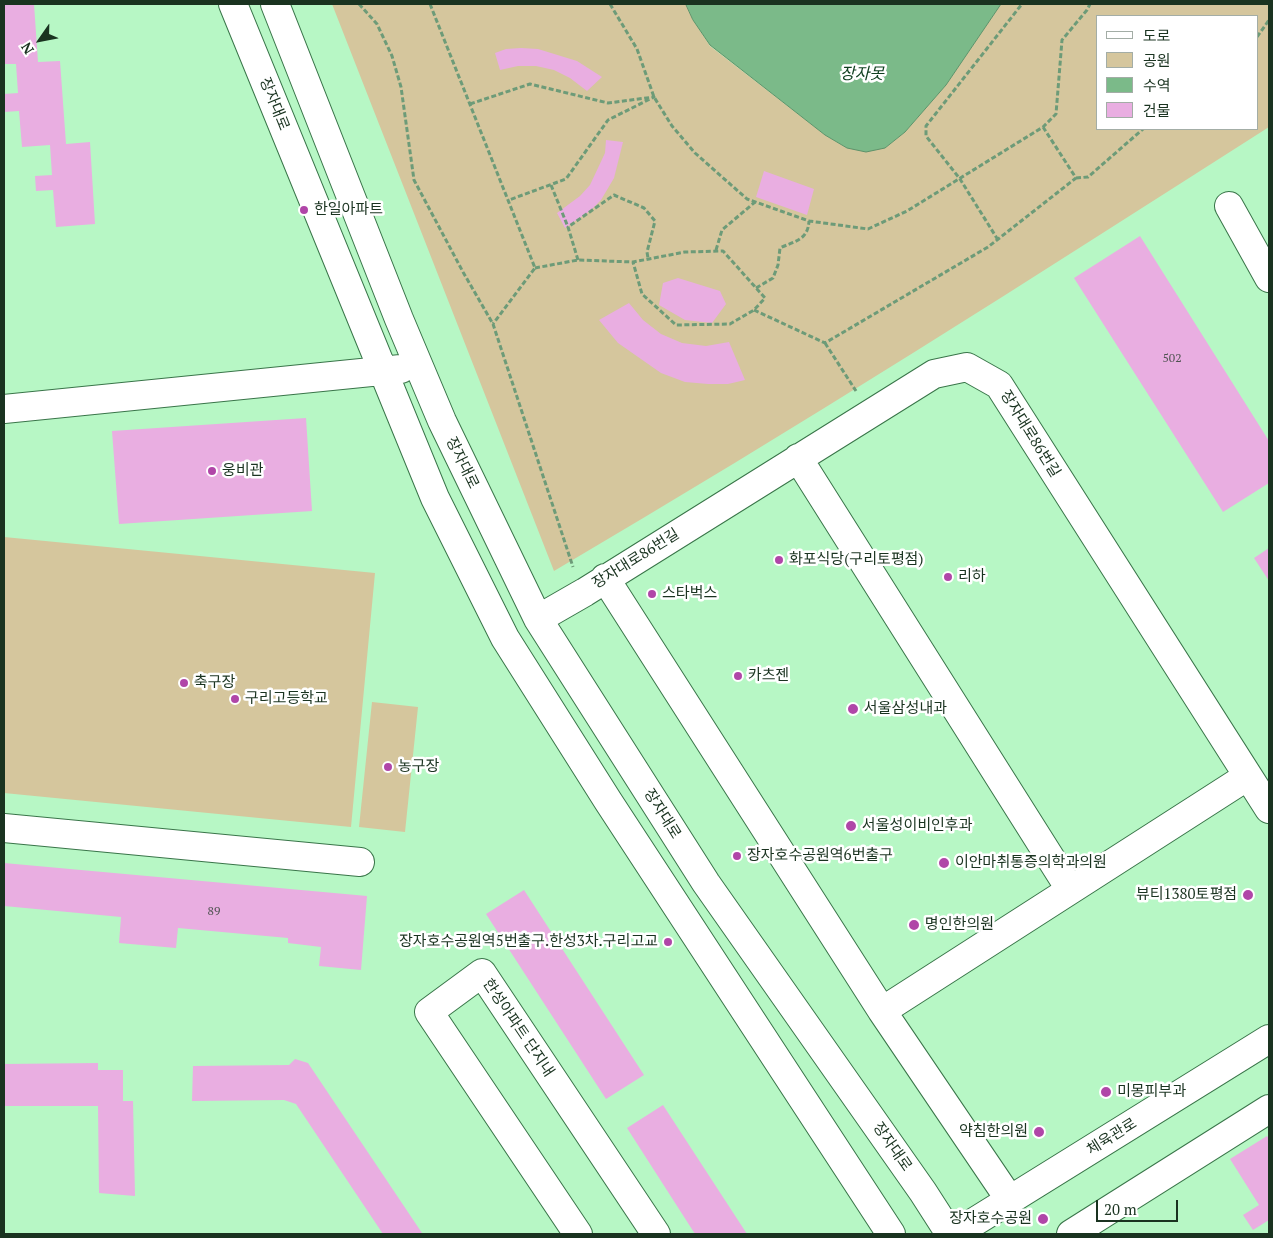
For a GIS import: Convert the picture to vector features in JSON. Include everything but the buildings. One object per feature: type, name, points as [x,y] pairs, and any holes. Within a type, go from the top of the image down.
[{"type":"street","name":"장자대로","points":[[233,4],[434,498],[505,638],[608,801],[891,1234]]},
{"type":"street","name":"장자대로","points":[[275,4],[398,319],[442,421],[538,619],[706,883],[923,1192],[950,1234]]},
{"type":"street","points":[[1229,206],[1269,278]]},
{"type":"street","points":[[4,409],[420,367]]},
{"type":"street","name":"장자대로86번길","points":[[538,619],[934,374],[967,367],[999,385],[1269,809]]},
{"type":"street","points":[[798,458],[1070,889]]},
{"type":"street","points":[[605,578],[882,1010],[1010,1200]]},
{"type":"street","points":[[882,1010],[1248,776]]},
{"type":"street","points":[[4,828],[360,862]]},
{"type":"street","name":"한성아파트 단지내","points":[[578,1234],[429,1012],[482,973],[656,1234]]},
{"type":"street","name":"체육관로","points":[[955,1234],[1269,1039]]},
{"type":"street","points":[[1071,1234],[1269,1109]]},
{"type":"path","points":[[359,4],[377,24],[392,56],[401,88],[414,180],[493,324],[573,567]]},
{"type":"path","points":[[430,4],[535,268]]},
{"type":"path","points":[[610,4],[637,49],[654,97],[672,126],[695,153],[748,199],[809,221],[868,228],[908,211],[1043,127],[1056,114],[1062,40],[1090,4]]},
{"type":"path","points":[[998,240],[960,179],[926,136],[926,126],[1022,4]]},
{"type":"path","points":[[1258,36],[1269,20]]},
{"type":"path","points":[[470,104],[530,84],[608,103],[654,97]]},
{"type":"path","points":[[509,200],[566,179],[608,120],[654,97]]},
{"type":"path","points":[[1043,127],[1076,178]]},
{"type":"path","points":[[825,343],[988,247],[1076,178],[1088,177],[1143,130]]},
{"type":"path","points":[[551,185],[568,227],[578,260]]},
{"type":"path","points":[[568,227],[614,194],[644,208],[655,221],[647,252],[648,258]]},
{"type":"path","points":[[716,250],[722,230],[756,202]]},
{"type":"path","points":[[756,288],[773,278],[778,265],[780,248],[803,237],[808,230],[809,221]]},
{"type":"path","points":[[493,324],[535,268],[578,260],[632,262],[685,252],[723,250],[765,298],[754,310],[730,324],[676,324],[642,294],[632,262]]},
{"type":"path","points":[[754,310],[825,343],[870,413]]},
{"type":"green space","points":[[332,4],[686,4],[693,20],[710,46],[825,135],[847,148],[885,148],[905,132],[946,85],[1001,4],[1269,4],[1269,127],[824,408],[554,571]]},
{"type":"green space","name":"축구장","points":[[4,537],[375,573],[351,827],[4,793]]},
{"type":"green space","name":"농구장","points":[[372,702],[418,707],[405,832],[359,827]]},
{"type":"water","name":"장자못","points":[[686,4],[1001,4],[946,85],[905,132],[885,148],[866,152],[847,148],[825,135],[710,45],[693,20]]},
{"type":"place","name":"한일아파트","points":[[304,210]]},
{"type":"place","name":"웅비관","points":[[212,471]]},
{"type":"place","name":"화포식당(구리토평점)","points":[[779,560]]},
{"type":"place","name":"리하","points":[[948,577]]},
{"type":"place","name":"스타벅스","points":[[652,594]]},
{"type":"place","name":"카츠젠","points":[[738,676]]},
{"type":"place","name":"축구장","points":[[184,683]]},
{"type":"place","name":"구리고등학교","points":[[235,699]]},
{"type":"place","name":"서울삼성내과","points":[[853,709]]},
{"type":"place","name":"농구장","points":[[388,767]]},
{"type":"place","name":"서울성이비인후과","points":[[851,826]]},
{"type":"place","name":"장자호수공원역6번출구","points":[[737,856]]},
{"type":"place","name":"이안마취통증의학과의원","points":[[944,863]]},
{"type":"place","name":"뷰티1380토평점","points":[[1248,895]]},
{"type":"place","name":"명인한의원","points":[[914,925]]},
{"type":"place","name":"장자호수공원역5번출구.한성3차.구리고교","points":[[668,942]]},
{"type":"place","name":"미몽피부과","points":[[1106,1092]]},
{"type":"place","name":"약침한의원","points":[[1039,1132]]},
{"type":"place","name":"장자호수공원","points":[[1043,1219]]}]
